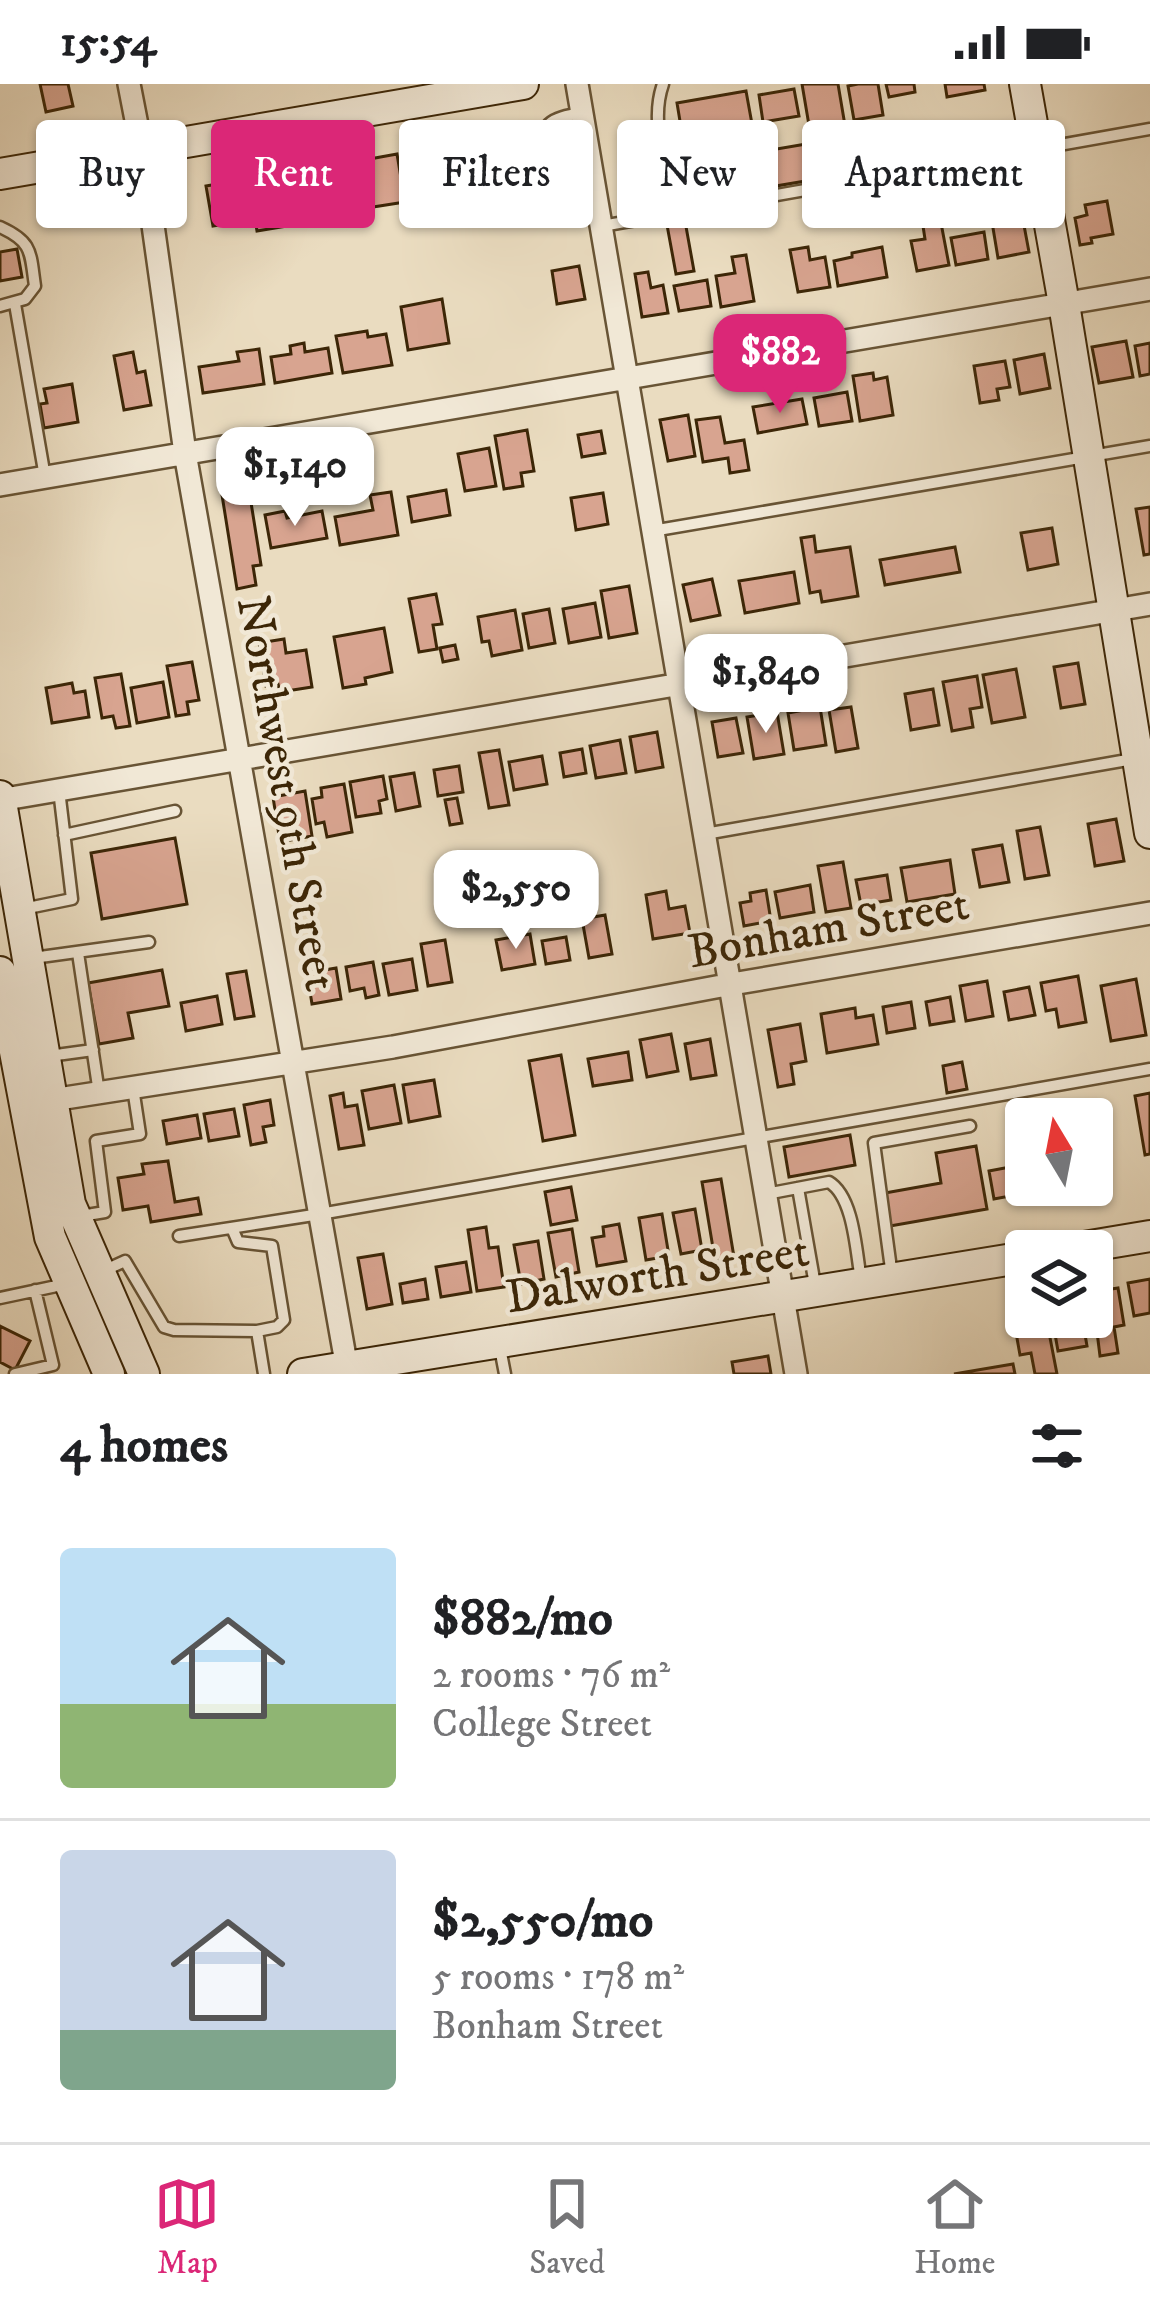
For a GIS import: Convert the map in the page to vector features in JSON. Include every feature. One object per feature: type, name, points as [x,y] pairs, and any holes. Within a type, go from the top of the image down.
[{"type":"street","name":"Northwest 9th Street","points":[[129,84],[136,120]]},
{"type":"street","points":[[187,142],[523,84]]},
{"type":"street","points":[[577,84],[796,1374]]},
{"type":"street","points":[[1024,84],[1031,120]]},
{"type":"street","points":[[0,174],[36,168]]},
{"type":"street","name":"Northwest 9th Street","points":[[153,228],[185,453],[347,1370]]},
{"type":"street","points":[[1051,228],[1113,610],[1144,757],[1150,833]]},
{"type":"street","points":[[0,485],[1150,289]]},
{"type":"street","points":[[144,1374],[84,1278],[50,1237],[38,1102],[46,1057],[0,799],[1150,604]]},
{"type":"street","name":"Bonham Street","points":[[38,1102],[502,1028],[1150,913]]},
{"type":"street","points":[[0,972],[38,1102],[64,1166],[84,1278],[109,1374]]},
{"type":"street","points":[[1113,1242],[1150,1236]]},
{"type":"street","name":"Dalworth Street","points":[[303,1374],[1005,1261]]},
{"type":"lane","points":[[657,120],[663,84]]},
{"type":"lane","points":[[582,113],[547,125],[541,139],[555,208],[564,214],[601,220],[802,187]]},
{"type":"lane","points":[[1065,143],[1150,129]]},
{"type":"lane","points":[[0,225],[23,239],[35,286],[15,304],[0,306]]},
{"type":"lane","points":[[15,304],[45,477]]},
{"type":"lane","points":[[652,531],[1150,446]]},
{"type":"lane","points":[[705,834],[1144,757]]},
{"type":"lane","points":[[20,910],[72,899],[59,790]]},
{"type":"lane","points":[[64,835],[175,811]]},
{"type":"lane","points":[[28,959],[149,942]]},
{"type":"lane","points":[[78,953],[99,1093]]},
{"type":"lane","points":[[46,1057],[93,1050]]},
{"type":"lane","points":[[179,1236],[1150,1069]]},
{"type":"lane","points":[[76,1217],[105,1211],[96,1141],[140,1134],[133,1088]]},
{"type":"lane","points":[[877,1282],[874,1143],[970,1126]]},
{"type":"lane","points":[[64,1166],[98,1161]]},
{"type":"lane","points":[[766,1194],[829,1182],[838,1187],[877,1282]]},
{"type":"lane","points":[[798,1188],[816,1292]]},
{"type":"lane","points":[[0,1298],[84,1278],[125,1262],[164,1327],[277,1327],[284,1320],[272,1246],[238,1242],[232,1228]]},
{"type":"lane","points":[[15,1374],[53,1365],[35,1290]]},
{"type":"lane","points":[[256,1330],[264,1374]]},
{"type":"lane","points":[[499,1342],[505,1374]]},
{"type":"building","points":[[40,84],[68,84],[73,106],[46,112]]},
{"type":"building","points":[[802,84],[838,84],[844,120],[808,120]]},
{"type":"building","points":[[878,84],[883,115],[854,120],[848,86]]},
{"type":"building","points":[[886,84],[914,84],[915,92],[889,97]]},
{"type":"building","points":[[945,84],[984,84],[985,90],[947,97]]},
{"type":"building","points":[[794,89],[799,116],[763,120],[759,95]]},
{"type":"building","points":[[746,91],[751,120],[680,120],[677,103]]},
{"type":"building","points":[[802,145],[802,182],[778,186],[778,149]]},
{"type":"building","points":[[397,154],[399,203],[375,207],[375,158]]},
{"type":"building","points":[[1107,201],[1113,234],[1080,245],[1075,218],[1087,215],[1085,205]]},
{"type":"building","points":[[668,228],[686,228],[694,271],[676,274]]},
{"type":"building","points":[[923,228],[942,228],[949,265],[917,271],[911,241],[925,239]]},
{"type":"building","points":[[993,228],[1024,228],[1029,252],[998,258]]},
{"type":"building","points":[[984,232],[988,259],[956,265],[951,238]]},
{"type":"building","points":[[808,247],[810,260],[825,257],[830,287],[798,292],[790,250]]},
{"type":"building","points":[[882,247],[887,277],[838,286],[834,261]]},
{"type":"building","points":[[17,249],[22,277],[0,281],[0,252]]},
{"type":"building","points":[[746,255],[754,301],[721,307],[716,276],[735,273],[732,257]]},
{"type":"building","points":[[579,266],[585,299],[557,304],[552,271]]},
{"type":"building","points":[[648,272],[651,288],[663,285],[668,313],[642,317],[635,274]]},
{"type":"building","points":[[707,280],[711,306],[679,311],[674,286]]},
{"type":"building","points":[[442,299],[449,343],[408,350],[401,307]]},
{"type":"building","points":[[367,331],[368,337],[386,334],[392,365],[343,373],[336,336]]},
{"type":"building","points":[[1126,341],[1133,377],[1099,383],[1092,347]]},
{"type":"building","points":[[304,343],[305,352],[328,348],[332,373],[275,383],[271,357],[291,354],[290,346]]},
{"type":"building","points":[[1150,343],[1150,374],[1140,376],[1135,346]]},
{"type":"building","points":[[259,349],[264,384],[203,393],[199,367],[239,361],[237,352]]},
{"type":"building","points":[[133,352],[137,373],[145,371],[151,405],[124,410],[114,356]]},
{"type":"building","points":[[1044,354],[1050,388],[1020,394],[1014,360]]},
{"type":"building","points":[[1005,361],[1010,387],[997,389],[999,400],[980,403],[974,366]]},
{"type":"building","points":[[873,373],[874,380],[887,377],[893,415],[860,421],[853,376]]},
{"type":"building","points":[[72,384],[78,422],[44,428],[40,404],[47,403],[44,389]]},
{"type":"building","points":[[847,392],[852,421],[819,426],[814,398]]},
{"type":"building","points":[[802,399],[807,424],[758,433],[753,407]]},
{"type":"building","points":[[688,415],[695,456],[668,461],[660,420]]},
{"type":"building","points":[[720,417],[725,443],[744,440],[749,470],[730,473],[728,458],[703,462],[696,420]]},
{"type":"building","points":[[527,430],[534,471],[521,473],[523,486],[504,489],[495,436]]},
{"type":"building","points":[[601,431],[605,453],[582,457],[578,435]]},
{"type":"building","points":[[489,448],[496,486],[465,491],[458,454]]},
{"type":"building","points":[[249,490],[261,565],[253,566],[256,585],[237,589],[222,495]]},
{"type":"building","points":[[446,490],[450,515],[412,522],[408,497]]},
{"type":"building","points":[[391,492],[398,535],[340,545],[335,517],[373,510],[370,495]]},
{"type":"building","points":[[603,493],[608,524],[576,530],[571,498]]},
{"type":"building","points":[[1150,507],[1150,554],[1144,555],[1136,509]]},
{"type":"building","points":[[285,511],[287,518],[322,511],[327,538],[271,548],[265,515]]},
{"type":"building","points":[[1052,528],[1058,564],[1028,570],[1021,533]]},
{"type":"building","points":[[814,536],[816,552],[850,547],[858,596],[822,602],[820,591],[810,593],[801,538]]},
{"type":"building","points":[[955,547],[960,572],[885,585],[880,560]]},
{"type":"building","points":[[794,572],[799,603],[745,613],[739,581]]},
{"type":"building","points":[[712,579],[720,615],[691,621],[683,585]]},
{"type":"building","points":[[629,586],[637,633],[609,638],[601,591]]},
{"type":"building","points":[[436,594],[442,624],[433,625],[437,649],[419,652],[409,599]]},
{"type":"building","points":[[595,603],[601,637],[569,643],[563,609]]},
{"type":"building","points":[[549,609],[555,643],[529,648],[523,614]]},
{"type":"building","points":[[515,610],[522,650],[492,656],[489,641],[482,642],[478,617]]},
{"type":"building","points":[[384,628],[392,672],[343,688],[334,637]]},
{"type":"building","points":[[284,639],[286,653],[306,650],[312,687],[280,692],[278,684],[266,686],[259,643]]},
{"type":"building","points":[[455,645],[458,659],[443,662],[440,648]]},
{"type":"building","points":[[192,662],[199,700],[187,702],[189,714],[176,716],[167,666]]},
{"type":"building","points":[[1078,663],[1085,704],[1061,708],[1054,667]]},
{"type":"building","points":[[1016,669],[1025,717],[992,723],[983,675]]},
{"type":"building","points":[[121,674],[130,726],[116,728],[113,716],[102,718],[95,678]]},
{"type":"building","points":[[977,676],[982,707],[970,709],[973,727],[952,731],[943,682]]},
{"type":"building","points":[[163,682],[169,717],[137,723],[131,688]]},
{"type":"building","points":[[72,683],[74,693],[85,691],[89,717],[52,723],[46,688]]},
{"type":"building","points":[[933,689],[939,725],[911,730],[905,694]]},
{"type":"building","points":[[820,707],[826,745],[794,750],[788,713]]},
{"type":"building","points":[[851,707],[858,748],[836,752],[829,710]]},
{"type":"building","points":[[777,712],[784,754],[754,759],[747,717]]},
{"type":"building","points":[[736,718],[743,753],[718,757],[712,722]]},
{"type":"building","points":[[657,732],[663,767],[636,772],[630,737]]},
{"type":"building","points":[[620,740],[626,773],[596,778],[590,746]]},
{"type":"building","points":[[582,749],[586,773],[564,777],[560,753]]},
{"type":"building","points":[[499,750],[509,805],[489,808],[479,753]]},
{"type":"building","points":[[542,756],[547,784],[514,790],[509,762]]},
{"type":"building","points":[[459,766],[463,792],[438,796],[434,770]]},
{"type":"building","points":[[414,773],[420,806],[396,811],[390,777]]},
{"type":"building","points":[[383,776],[387,799],[379,801],[381,813],[356,817],[350,782]]},
{"type":"building","points":[[344,784],[352,832],[327,837],[324,822],[316,824],[312,799],[322,797],[321,788]]},
{"type":"building","points":[[305,791],[312,836],[280,842],[273,797]]},
{"type":"building","points":[[457,798],[462,823],[450,825],[445,800]]},
{"type":"building","points":[[1116,819],[1124,861],[1095,866],[1088,824]]},
{"type":"building","points":[[1040,827],[1049,875],[1025,879],[1017,831]]},
{"type":"building","points":[[175,838],[187,904],[102,919],[91,853]]},
{"type":"building","points":[[1002,845],[1009,882],[980,887],[973,850]]},
{"type":"building","points":[[950,860],[955,894],[907,902],[901,868]]},
{"type":"building","points":[[843,862],[851,908],[826,912],[818,866]]},
{"type":"building","points":[[887,875],[891,900],[861,905],[856,880]]},
{"type":"building","points":[[810,885],[814,912],[780,918],[775,892]]},
{"type":"building","points":[[766,890],[771,921],[744,926],[740,903],[751,901],[750,893]]},
{"type":"building","points":[[666,891],[669,909],[685,906],[690,933],[653,939],[646,895]]},
{"type":"building","points":[[605,915],[612,954],[589,958],[582,919]]},
{"type":"building","points":[[530,934],[535,964],[502,970],[496,940]]},
{"type":"building","points":[[566,937],[570,960],[546,964],[542,941]]},
{"type":"building","points":[[445,940],[452,982],[428,986],[421,944]]},
{"type":"building","points":[[412,959],[417,990],[389,995],[383,964]]},
{"type":"building","points":[[373,962],[379,995],[366,998],[364,988],[350,991],[346,967]]},
{"type":"building","points":[[336,968],[341,999],[312,1004],[307,973]]},
{"type":"building","points":[[162,970],[169,1006],[128,1013],[133,1038],[99,1044],[88,983]]},
{"type":"building","points":[[246,971],[254,1016],[235,1019],[227,974]]},
{"type":"building","points":[[1078,976],[1086,1022],[1059,1027],[1056,1009],[1046,1011],[1041,983]]},
{"type":"building","points":[[1136,979],[1146,1035],[1111,1041],[1101,986]]},
{"type":"building","points":[[987,981],[993,1016],[966,1021],[960,986]]},
{"type":"building","points":[[1029,987],[1035,1015],[1009,1020],[1004,992]]},
{"type":"building","points":[[217,996],[222,1024],[186,1031],[181,1003]]},
{"type":"building","points":[[950,997],[954,1021],[930,1025],[926,1002]]},
{"type":"building","points":[[911,1002],[915,1028],[887,1033],[883,1007]]},
{"type":"building","points":[[855,1008],[856,1018],[873,1015],[878,1044],[827,1053],[821,1014]]},
{"type":"building","points":[[800,1024],[806,1061],[791,1064],[794,1084],[778,1087],[768,1030]]},
{"type":"building","points":[[671,1034],[678,1071],[647,1077],[640,1040]]},
{"type":"building","points":[[710,1039],[716,1075],[691,1079],[685,1044]]},
{"type":"building","points":[[628,1052],[632,1080],[593,1086],[588,1059]]},
{"type":"building","points":[[561,1055],[575,1135],[543,1141],[529,1061]]},
{"type":"building","points":[[962,1062],[967,1089],[947,1093],[943,1066]]},
{"type":"building","points":[[434,1080],[440,1116],[409,1122],[403,1085]]},
{"type":"building","points":[[394,1085],[401,1123],[369,1129],[362,1091]]},
{"type":"building","points":[[343,1093],[345,1107],[357,1105],[364,1145],[339,1149],[330,1096]]},
{"type":"building","points":[[1150,1093],[1150,1154],[1145,1155],[1135,1096]]},
{"type":"building","points":[[270,1100],[274,1125],[263,1127],[266,1142],[251,1145],[244,1105]]},
{"type":"building","points":[[234,1109],[239,1136],[209,1141],[204,1114]]},
{"type":"building","points":[[197,1115],[201,1138],[167,1144],[163,1121]]},
{"type":"building","points":[[850,1135],[855,1165],[789,1177],[784,1147]]},
{"type":"building","points":[[976,1146],[987,1209],[890,1226],[885,1193],[941,1183],[936,1153]]},
{"type":"building","points":[[168,1161],[175,1202],[198,1198],[201,1214],[151,1222],[148,1206],[123,1210],[118,1178],[144,1174],[142,1164]]},
{"type":"building","points":[[1005,1168],[1005,1197],[994,1199],[989,1171]]},
{"type":"building","points":[[721,1179],[734,1257],[715,1260],[702,1182]]},
{"type":"building","points":[[571,1187],[577,1220],[551,1225],[545,1192]]},
{"type":"building","points":[[695,1209],[702,1250],[681,1254],[673,1213]]},
{"type":"building","points":[[662,1214],[669,1256],[646,1260],[639,1218]]},
{"type":"building","points":[[619,1224],[626,1261],[597,1266],[592,1238],[604,1236],[603,1227]]},
{"type":"building","points":[[486,1227],[489,1248],[498,1247],[504,1287],[477,1291],[468,1230]]},
{"type":"building","points":[[572,1229],[579,1272],[556,1277],[548,1233]]},
{"type":"building","points":[[538,1241],[544,1279],[521,1284],[514,1245]]},
{"type":"building","points":[[383,1254],[392,1304],[367,1309],[358,1258]]},
{"type":"building","points":[[466,1262],[471,1292],[441,1297],[436,1267]]},
{"type":"building","points":[[425,1279],[428,1299],[403,1303],[400,1284]]},
{"type":"building","points":[[1150,1279],[1150,1313],[1134,1316],[1128,1283]]},
{"type":"building","points":[[1118,1288],[1124,1325],[1114,1327],[1118,1353],[1100,1356],[1098,1338],[1113,1338],[1113,1289]]},
{"type":"building","points":[[0,1326],[30,1341],[15,1370],[0,1362]]},
{"type":"building","points":[[1017,1338],[1050,1338],[1057,1374],[1035,1374],[1031,1353],[1020,1355]]},
{"type":"building","points":[[1056,1338],[1086,1338],[1087,1346],[1058,1351]]},
{"type":"building","points":[[768,1356],[771,1374],[734,1374],[732,1362]]},
{"type":"building","points":[[1013,1364],[1015,1374],[954,1374]]}]
